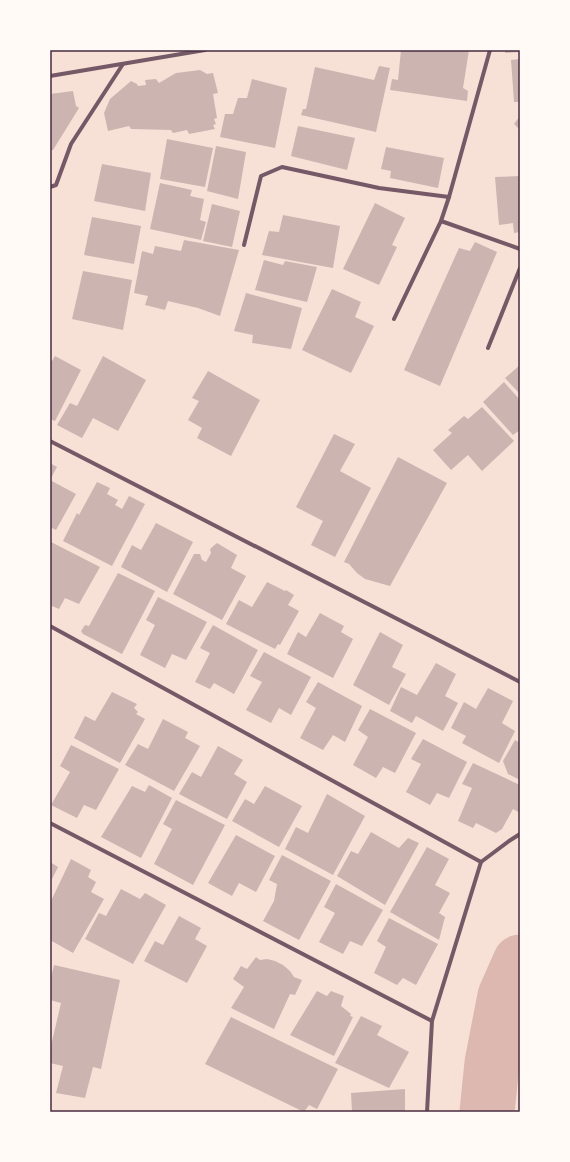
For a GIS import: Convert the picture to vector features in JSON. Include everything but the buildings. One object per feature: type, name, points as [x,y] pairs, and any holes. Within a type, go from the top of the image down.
[{"type":"street","points":[[50,76],[205,50]]},
{"type":"street","points":[[394,319],[441,221],[490,50]]},
{"type":"street","points":[[50,187],[56,185],[71,144],[123,64]]},
{"type":"street","points":[[244,245],[261,176],[282,167],[379,188],[449,197]]},
{"type":"street","points":[[441,221],[520,249]]},
{"type":"street","points":[[488,348],[520,268]]},
{"type":"street","points":[[50,441],[520,682]]},
{"type":"street","points":[[50,626],[481,862]]},
{"type":"street","points":[[50,824],[432,1021]]},
{"type":"street","points":[[427,1112],[432,1021],[481,862],[520,834]]},
{"type":"waterway","points":[[487,1112],[492,1063],[505,996],[520,962]]}]
